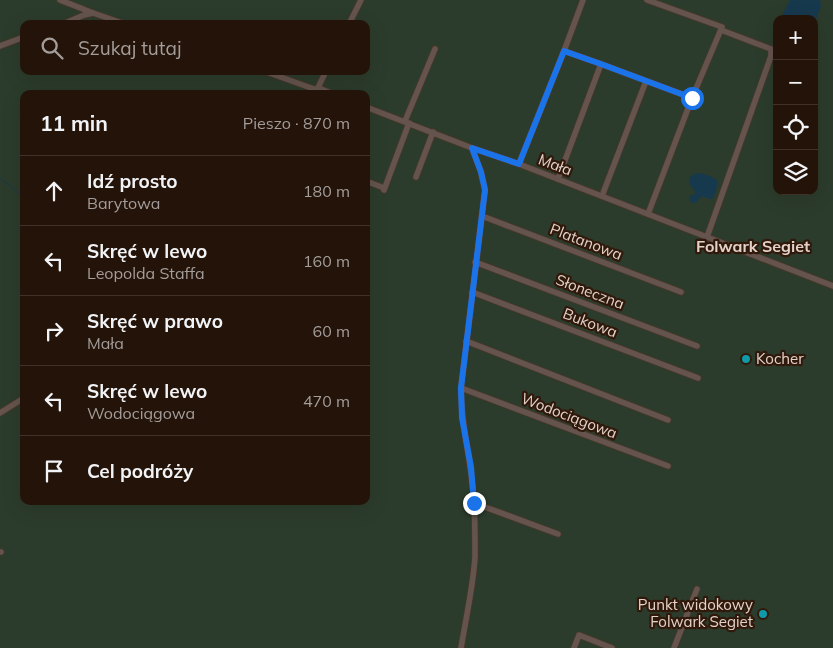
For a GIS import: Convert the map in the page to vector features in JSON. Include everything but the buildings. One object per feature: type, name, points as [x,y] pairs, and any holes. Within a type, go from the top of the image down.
[{"type":"street","points":[[60,0],[112,20]]},
{"type":"street","points":[[351,20],[361,0]]},
{"type":"street","points":[[519,164],[583,0]]},
{"type":"street","points":[[647,0],[722,28],[721,30],[771,49],[771,56],[707,237]]},
{"type":"street","points":[[72,20],[84,15],[93,14]]},
{"type":"street","points":[[648,214],[692,98],[721,30]]},
{"type":"street","points":[[0,46],[20,38]]},
{"type":"street","points":[[370,183],[384,189],[435,49]]},
{"type":"street","points":[[564,51],[692,98]]},
{"type":"street","points":[[558,179],[601,64]]},
{"type":"street","points":[[274,75],[313,90]]},
{"type":"street","points":[[316,90],[324,75]]},
{"type":"street","points":[[602,196],[646,81]]},
{"type":"street","name":"Mała","points":[[370,108],[833,286]]},
{"type":"street","points":[[416,177],[433,132]]},
{"type":"street","points":[[461,648],[474,557],[474,503],[471,467],[462,418],[461,388],[485,190],[484,180],[472,148]]},
{"type":"street","name":"Platanowa","points":[[482,216],[681,292]]},
{"type":"street","name":"Słoneczna","points":[[475,262],[697,346]]},
{"type":"street","name":"Bukowa","points":[[472,292],[698,378]]},
{"type":"street","points":[[466,341],[668,420]]},
{"type":"street","name":"Wodociągowa","points":[[461,388],[668,466]]},
{"type":"street","points":[[0,413],[20,400]]},
{"type":"street","points":[[474,503],[558,534]]},
{"type":"street","points":[[674,648],[696,588]]},
{"type":"street","points":[[574,648],[579,635],[612,648]]},
{"type":"green space","points":[[0,0],[833,0],[833,648],[0,648]]},
{"type":"water","points":[[790,0],[820,0],[821,7],[818,15],[782,15]]},
{"type":"water","points":[[700,173],[717,180],[716,190],[712,199],[703,196],[696,203],[693,203],[689,200],[690,196],[695,194],[695,192],[689,180],[693,175]]},
{"type":"waterway","points":[[0,178],[20,194]]},
{"type":"place","name":"Kocher","points":[[746,359]]},
{"type":"place","name":"Punkt widokowy Folwark Segiet","points":[[763,614]]},
{"type":"district","name":"Folwark Segiet","points":[[753,246]]},
{"type":"route","points":[[474,503],[471,467],[462,418],[461,388],[485,190],[484,180],[472,148],[519,164],[564,51],[692,98]]}]
